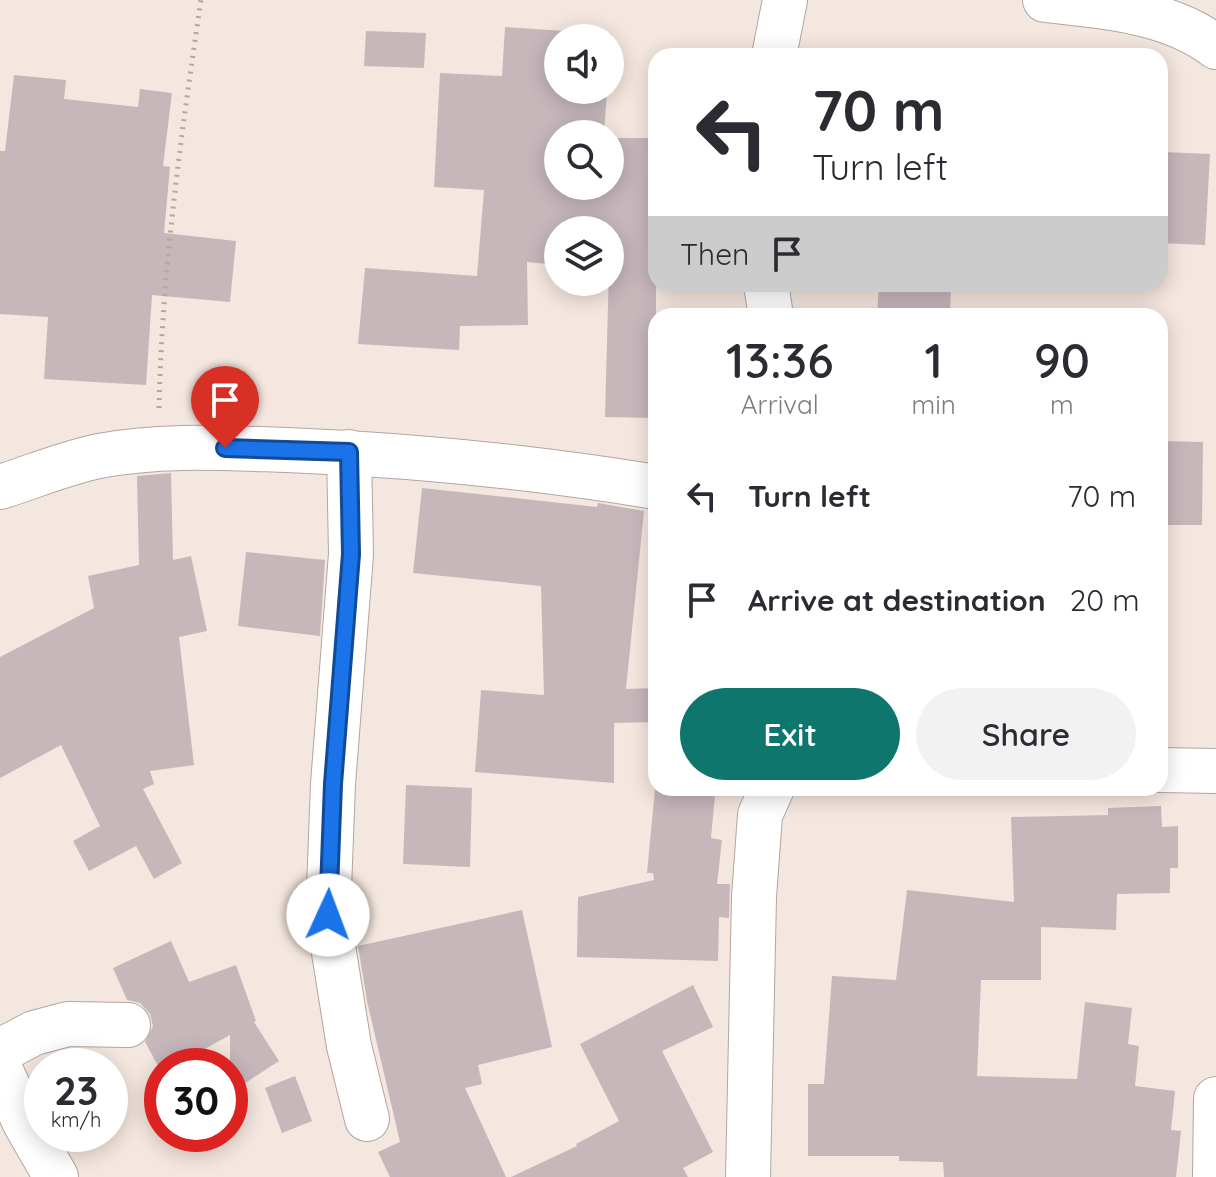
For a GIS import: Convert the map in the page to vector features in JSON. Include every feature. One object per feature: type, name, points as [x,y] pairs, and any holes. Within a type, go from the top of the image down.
[{"type":"street","points":[[776,48],[785,0]]},
{"type":"street","points":[[1045,0],[1145,14],[1198,33],[1216,47]]},
{"type":"street","points":[[0,487],[98,456],[158,449],[225,448],[349,452],[478,462],[648,486]]},
{"type":"street","points":[[349,452],[351,554],[333,784],[328,915],[349,1046],[367,1119]]},
{"type":"street","points":[[1168,770],[1216,771]]},
{"type":"street","points":[[748,1177],[754,897],[760,815],[768,796]]},
{"type":"street","points":[[0,1051],[34,1033],[68,1024],[128,1025]]},
{"type":"street","points":[[0,1069],[25,1123],[56,1177]]},
{"type":"street","points":[[1215,1177],[1216,1099]]},
{"type":"path","points":[[158,449],[161,342],[175,181],[201,0]]},
{"type":"building","points":[[505,27],[544,30],[544,104],[606,104],[605,120],[544,120],[544,200],[624,200],[624,138],[648,138],[648,292],[656,292],[656,308],[648,308],[648,418],[605,417],[608,296],[624,296],[624,216],[544,216],[544,264],[527,262],[528,325],[460,326],[459,350],[358,344],[365,268],[477,276],[484,190],[434,187],[440,73],[502,76]]},
{"type":"building","points":[[366,31],[426,33],[424,68],[364,66]]},
{"type":"building","points":[[14,75],[66,80],[64,99],[138,107],[140,89],[172,93],[163,166],[170,167],[164,233],[236,241],[230,302],[152,295],[146,385],[44,379],[48,317],[0,314],[0,151],[5,151]]},
{"type":"building","points":[[1168,152],[1210,154],[1205,245],[1168,243]]},
{"type":"building","points":[[878,292],[951,292],[950,308],[878,308]]},
{"type":"building","points":[[1168,441],[1203,442],[1202,525],[1168,525]]},
{"type":"building","points":[[171,473],[173,560],[191,556],[207,631],[179,637],[194,765],[150,771],[154,784],[143,789],[182,863],[154,879],[136,846],[89,871],[73,841],[100,826],[61,745],[0,778],[0,657],[94,608],[88,576],[139,565],[137,476]]},
{"type":"building","points":[[422,488],[597,507],[598,503],[644,511],[626,689],[648,688],[648,722],[614,723],[614,783],[475,772],[481,690],[544,695],[541,586],[413,573]]},
{"type":"building","points":[[246,552],[325,560],[320,636],[238,626]]},
{"type":"building","points":[[406,785],[472,788],[470,867],[403,864]]},
{"type":"building","points":[[654,796],[715,796],[711,838],[722,840],[717,884],[730,884],[729,918],[719,917],[718,961],[577,957],[578,897],[654,880],[653,873],[647,873]]},
{"type":"building","points":[[1161,806],[1162,827],[1178,826],[1178,868],[1170,868],[1170,893],[1117,894],[1116,930],[1041,927],[1041,980],[981,980],[977,1076],[1077,1079],[1085,1002],[1132,1008],[1128,1044],[1139,1046],[1135,1086],[1175,1091],[1171,1130],[1181,1131],[1176,1177],[944,1177],[943,1162],[899,1161],[899,1156],[808,1156],[808,1084],[824,1084],[832,976],[896,980],[907,890],[1014,902],[1011,817],[1108,815],[1108,808]]},
{"type":"building","points":[[522,910],[552,1047],[478,1065],[482,1084],[465,1088],[506,1177],[390,1177],[378,1152],[400,1142],[367,1001],[358,946]]},
{"type":"building","points":[[171,941],[189,982],[236,965],[254,1022],[279,1061],[248,1081],[248,1048],[230,1048],[230,1035],[207,1048],[148,1048],[145,1042],[153,1026],[150,1014],[140,1003],[127,1000],[113,968]]},
{"type":"building","points":[[693,985],[713,1027],[662,1051],[713,1152],[683,1168],[688,1177],[511,1177],[577,1146],[619,1121],[580,1044]]},
{"type":"building","points":[[295,1076],[312,1121],[282,1133],[265,1088]]},
{"type":"route","points":[[225,448],[349,452],[351,554],[333,784],[328,915]]}]
